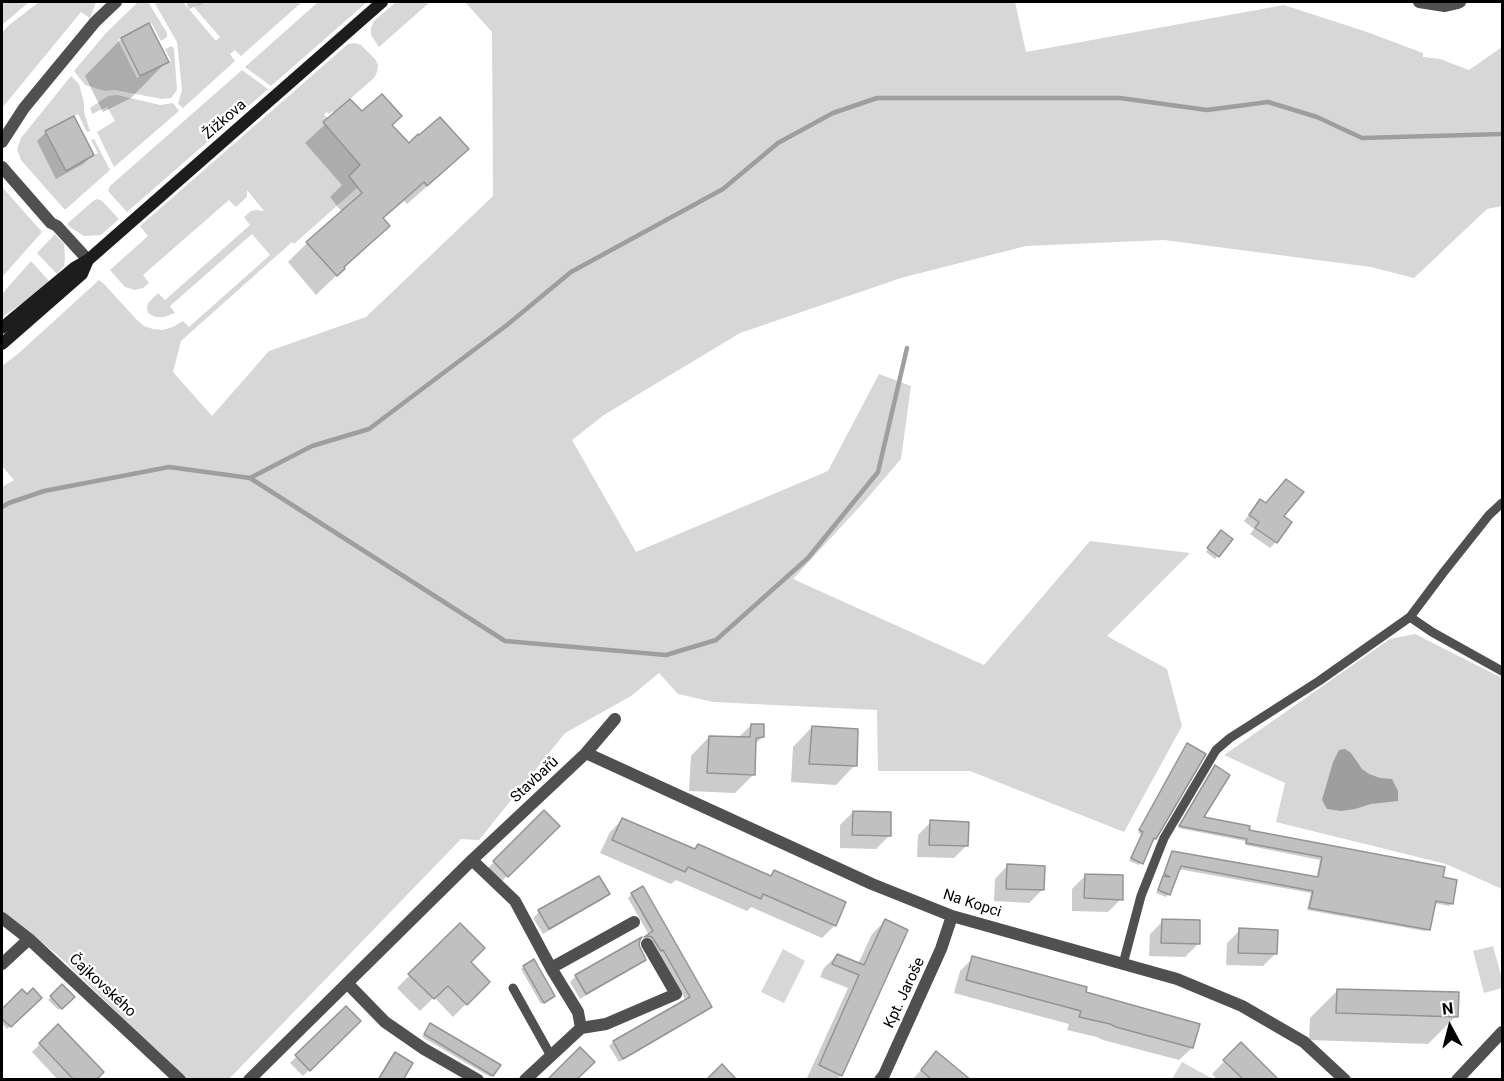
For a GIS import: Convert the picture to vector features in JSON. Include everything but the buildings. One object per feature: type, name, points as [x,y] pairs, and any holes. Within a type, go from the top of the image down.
[{"type":"street","points":[[2,142],[24,108],[114,2]]},
{"type":"street","name":"Žižkova","points":[[2,328],[74,268],[88,260],[382,2]]},
{"type":"street","points":[[1419,2],[1445,6],[1460,2]]},
{"type":"street","points":[[2,167],[51,223],[57,226],[88,260]]},
{"type":"street","name":"Žižkova","points":[[2,344],[82,274],[88,260]]},
{"type":"street","name":"Stavbařů","points":[[249,1080],[472,860],[586,753],[615,718]]},
{"type":"street","name":"Na Kopci","points":[[586,753],[872,884],[952,916],[1177,979],[1242,1006],[1304,1042],[1345,1080]]},
{"type":"street","points":[[472,860],[515,901],[578,1012],[581,1028]]},
{"type":"street","name":"Kpt. Jaroše","points":[[884,1078],[941,949],[952,916]]},
{"type":"street","name":"Čajkovského","points":[[2,918],[29,939],[180,1080]]},
{"type":"street","points":[[551,968],[634,922]]},
{"type":"street","points":[[2,964],[29,939]]},
{"type":"street","points":[[525,1080],[581,1028],[606,1024],[675,994],[647,944]]},
{"type":"street","points":[[347,982],[385,1022],[424,1049],[478,1080]]},
{"type":"street","points":[[1457,1080],[1503,1032]]},
{"type":"lane","points":[[1124,964],[1141,897],[1164,838],[1216,750],[1230,738],[1319,681],[1410,617],[1489,515],[1503,503]]},
{"type":"lane","points":[[1410,617],[1432,632],[1503,671]]},
{"type":"lane","points":[[513,988],[551,1056]]},
{"type":"shaded area","points":[[2,2],[29,2],[2,25]]},
{"type":"shaded area","points":[[39,2],[96,2],[90,18],[81,12],[2,108],[2,33]]},
{"type":"shaded area","points":[[138,2],[148,2],[167,33],[167,37],[161,41],[152,24],[149,23],[118,40],[137,78],[171,61],[165,49],[172,46],[177,90],[171,98],[162,99],[115,90],[105,91],[85,85],[74,71],[106,33]]},
{"type":"shaded area","points":[[154,2],[183,2],[216,41],[220,37],[194,7],[203,2],[302,2],[241,56],[235,50],[230,54],[235,61],[183,108],[178,104],[182,90],[177,42]]},
{"type":"shaded area","points":[[318,2],[367,2],[271,86],[245,67]]},
{"type":"shaded area","points":[[396,2],[430,2],[379,47],[371,35],[371,28],[374,21]]},
{"type":"shaded area","points":[[465,2],[1015,2],[1026,52],[1284,5],[1367,32],[1423,53],[1423,57],[1440,59],[1469,70],[1502,47],[1502,206],[1487,209],[1414,278],[1371,267],[1164,240],[1026,246],[901,278],[740,333],[604,415],[572,440],[636,552],[828,471],[879,374],[911,386],[901,459],[793,579],[984,665],[1090,541],[1190,553],[1107,636],[1167,669],[1182,726],[1124,832],[970,771],[878,771],[877,710],[713,702],[678,694],[659,673],[631,696],[565,733],[479,840],[461,839],[229,1079],[185,1079],[59,956],[2,911],[2,487],[14,480],[2,466],[2,366],[99,280],[144,326],[162,330],[183,321],[189,327],[270,255],[252,234],[170,306],[175,313],[155,317],[148,313],[148,303],[158,293],[165,300],[250,225],[244,217],[251,211],[264,211],[247,190],[247,197],[236,207],[229,200],[143,275],[149,283],[143,288],[135,290],[125,287],[110,270],[148,236],[140,226],[348,44],[355,43],[361,45],[375,59],[378,65],[377,72],[374,78],[334,113],[326,112],[324,115],[328,118],[323,122],[360,165],[349,176],[358,187],[294,244],[292,242],[181,341],[173,372],[212,416],[269,351],[366,317],[493,196],[492,32]]},
{"type":"shaded area","points":[[242,70],[268,89],[127,212],[108,191],[110,186]]},
{"type":"shaded area","points":[[71,76],[79,84],[90,131],[87,132],[78,114],[45,131],[66,170],[98,153],[91,140],[94,139],[110,170],[64,209],[21,160],[17,149],[21,138]]},
{"type":"shaded area","points":[[117,95],[160,105],[173,103],[179,111],[114,167],[97,132],[115,121],[107,107],[92,114],[90,108],[108,96]]},
{"type":"shaded area","points":[[2,187],[42,232],[2,277]]},
{"type":"shaded area","points":[[97,199],[102,201],[119,219],[101,235],[84,236],[67,224]]},
{"type":"shaded area","points":[[55,234],[64,244],[65,258],[64,266],[57,274],[37,253]]},
{"type":"shaded area","points":[[31,261],[49,281],[34,295],[2,317],[2,294]]},
{"type":"shaded area","points":[[1415,634],[1502,678],[1502,889],[1446,864],[1276,822],[1285,783],[1224,755],[1390,639]]},
{"type":"shaded area","points":[[1345,749],[1369,774],[1392,779],[1398,791],[1398,801],[1341,811],[1327,809],[1322,800],[1333,762],[1339,750]]},
{"type":"shaded area","points":[[1493,946],[1502,979],[1502,988],[1484,993],[1473,951]]},
{"type":"shaded area","points":[[783,949],[805,961],[784,1003],[761,992]]},
{"type":"shaded area","points":[[1182,1062],[1213,1079],[1172,1079]]},
{"type":"waterway","points":[[250,478],[312,446],[369,429],[507,325],[571,272],[723,189],[778,143],[833,113],[877,98],[1120,98],[1207,110],[1268,102],[1317,117],[1362,138],[1502,134]]},
{"type":"waterway","points":[[2,507],[44,491],[169,467],[250,478],[505,641],[666,655],[716,640],[808,558],[878,472],[907,348]]}]
